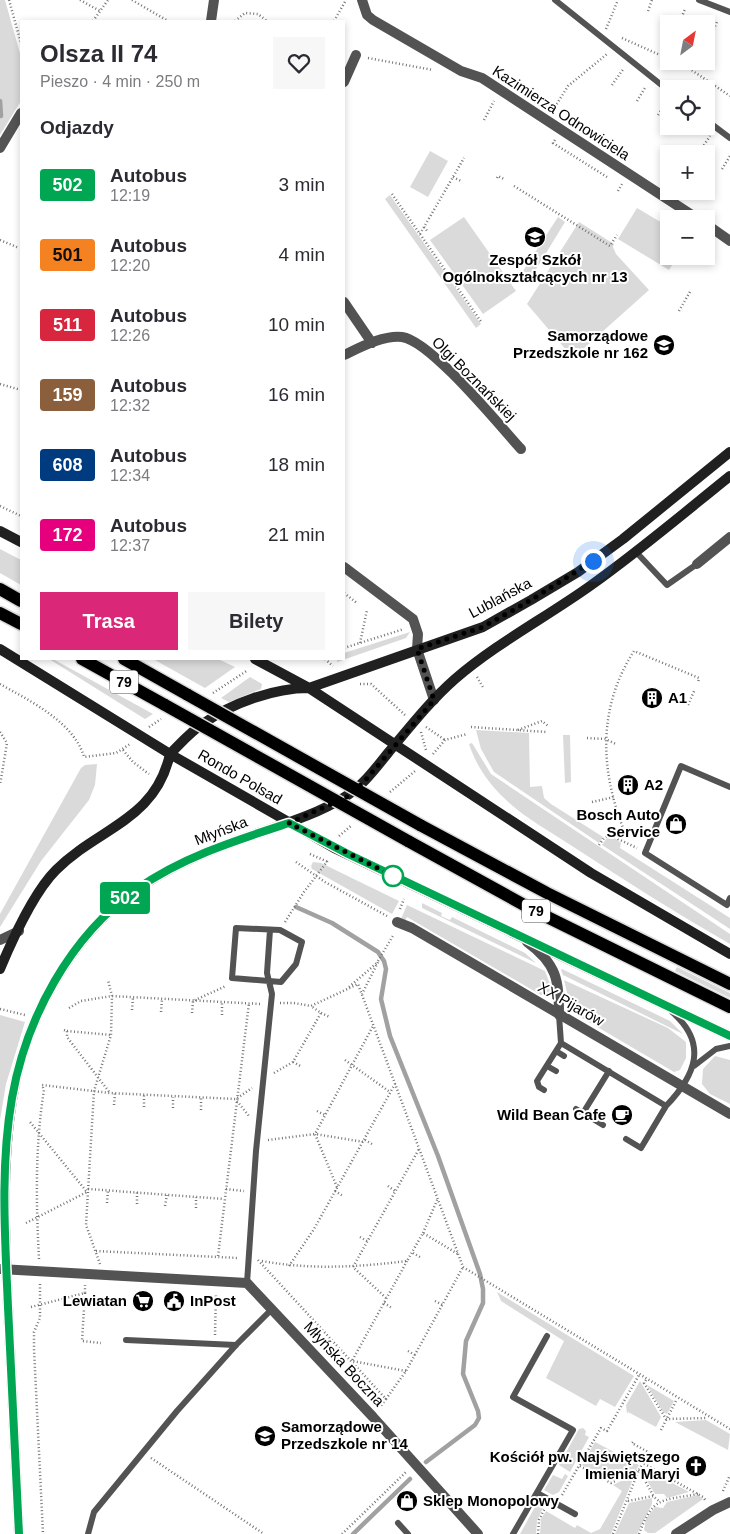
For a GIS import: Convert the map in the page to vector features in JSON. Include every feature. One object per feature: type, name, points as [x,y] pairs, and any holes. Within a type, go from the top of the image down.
[{"type":"main road","name":"Lublańska","points":[[309,688],[483,627],[578,572],[730,452]]},
{"type":"main road","points":[[396,744],[434,700],[491,651],[589,587],[636,552],[730,476]]},
{"type":"main road","points":[[0,531],[20,541]]},
{"type":"main road","points":[[0,589],[20,600]]},
{"type":"main road","points":[[0,612],[20,623]]},
{"type":"main road","points":[[0,649],[170,754],[162,782],[134,815],[97,838],[58,868],[47,880],[0,969]]},
{"type":"main road","name":"79","points":[[84,660],[535,911],[730,1007]]},
{"type":"main road","name":"79","points":[[126,660],[420,825],[563,901],[730,984]]},
{"type":"main road","points":[[257,660],[309,688],[591,873],[730,954]]},
{"type":"main road","name":"Rondo Polsad","points":[[309,688],[292,688],[275,692],[236,706],[206,721],[170,754],[289,823],[347,797],[363,783],[396,744]]},
{"type":"main road","points":[[289,823],[348,854],[730,1036]]},
{"type":"main road","name":"Młyńska","points":[[19,1534],[3,1269],[6,1169],[12,1099],[20,1064],[32,1031],[58,975],[96,926],[141,886],[190,859],[289,823]]},
{"type":"street","points":[[211,20],[214,0]]},
{"type":"street","name":"Kazimierza Odnowiciela","points":[[362,0],[367,15],[373,20],[461,72],[482,78],[684,210]]},
{"type":"street","points":[[345,80],[356,56]]},
{"type":"street","points":[[0,148],[20,114]]},
{"type":"street","points":[[715,230],[730,241]]},
{"type":"street","points":[[345,303],[372,343]]},
{"type":"street","name":"Olgi Boznańskiej","points":[[345,355],[372,343],[400,337],[407,338],[425,349],[521,449]]},
{"type":"street","points":[[697,564],[730,537]]},
{"type":"street","points":[[345,569],[413,619],[418,634],[417,649],[434,700]]},
{"type":"street","name":"XX Pijarów","points":[[397,922],[420,933],[730,1114]]},
{"type":"street","points":[[0,940],[19,931]]},
{"type":"street","points":[[511,932],[535,948],[553,970],[559,988],[560,1015]]},
{"type":"street","points":[[3,1269],[247,1283]]},
{"type":"street","name":"Młyńska Boczna","points":[[247,1283],[374,1416],[478,1534]]},
{"type":"street","points":[[676,1534],[713,1510],[730,1502]]},
{"type":"lane","points":[[555,0],[660,84]]},
{"type":"lane","points":[[699,0],[730,12]]},
{"type":"lane","points":[[715,127],[730,138]]},
{"type":"lane","points":[[636,552],[667,585],[697,564]]},
{"type":"lane","points":[[730,787],[680,766],[645,853],[729,906],[730,898]]},
{"type":"lane","points":[[236,928],[270,930],[280,930],[302,942],[296,964],[281,982],[232,978],[236,928]]},
{"type":"lane","points":[[247,1283],[258,1128],[272,994],[266,973],[270,930]]},
{"type":"lane","points":[[661,1004],[674,1013],[688,1029],[693,1046],[694,1066]]},
{"type":"lane","points":[[544,1090],[539,1087],[537,1081],[561,1043],[560,1015]]},
{"type":"lane","points":[[561,1043],[666,1106]]},
{"type":"lane","points":[[626,1139],[641,1148],[666,1106],[683,1088],[694,1066],[716,1049],[730,1046]]},
{"type":"lane","points":[[556,1051],[564,1056]]},
{"type":"lane","points":[[547,1066],[556,1071]]},
{"type":"lane","points":[[583,1113],[608,1072]]},
{"type":"lane","points":[[596,1075],[603,1080]]},
{"type":"lane","points":[[588,1090],[595,1094]]},
{"type":"lane","points":[[576,1109],[603,1125]]},
{"type":"lane","points":[[88,1534],[94,1512],[236,1345],[272,1309]]},
{"type":"lane","points":[[513,1534],[573,1430],[513,1397],[547,1336]]},
{"type":"lane","points":[[126,1340],[236,1345]]},
{"type":"lane","points":[[537,1493],[575,1514]]},
{"type":"lane","points":[[398,1524],[408,1534]]},
{"type":"path","points":[[9,0],[20,40]]},
{"type":"path","points":[[80,0],[100,11]]},
{"type":"path","points":[[94,20],[108,0]]},
{"type":"path","points":[[132,0],[166,20]]},
{"type":"path","points":[[335,20],[346,0]]},
{"type":"path","points":[[609,22],[618,0]]},
{"type":"path","points":[[648,11],[652,0]]},
{"type":"path","points":[[683,15],[685,9]]},
{"type":"path","points":[[236,20],[245,13],[258,14],[266,20]]},
{"type":"path","points":[[606,30],[610,32]]},
{"type":"path","points":[[615,35],[660,55]]},
{"type":"path","points":[[550,123],[548,117],[564,90],[607,55]]},
{"type":"path","points":[[356,56],[436,71]]},
{"type":"path","points":[[612,86],[624,68]]},
{"type":"path","points":[[691,70],[730,96]]},
{"type":"path","points":[[637,101],[646,86]]},
{"type":"path","points":[[484,120],[496,97]]},
{"type":"path","points":[[704,145],[710,135]]},
{"type":"path","points":[[722,168],[730,156]]},
{"type":"path","points":[[420,234],[464,158]]},
{"type":"path","points":[[497,178],[498,176],[504,179]]},
{"type":"path","points":[[453,177],[461,181]]},
{"type":"path","points":[[514,186],[610,246],[617,235]]},
{"type":"path","points":[[392,194],[482,323]]},
{"type":"path","points":[[424,227],[428,232]]},
{"type":"path","points":[[0,240],[19,248]]},
{"type":"path","points":[[679,311],[691,290]]},
{"type":"path","points":[[0,384],[20,390]]},
{"type":"path","points":[[0,506],[20,516]]},
{"type":"path","points":[[345,594],[357,603]]},
{"type":"path","points":[[360,643],[367,610]]},
{"type":"path","points":[[345,648],[410,627]]},
{"type":"path","points":[[599,845],[604,838],[623,828],[612,798],[605,739],[610,708],[634,651],[700,678],[698,683]]},
{"type":"path","points":[[326,660],[344,684],[371,684],[406,716]]},
{"type":"path","points":[[0,684],[57,720],[81,747],[84,757],[116,753],[132,742]]},
{"type":"path","points":[[688,706],[695,689]]},
{"type":"path","points":[[516,731],[542,721],[548,726]]},
{"type":"path","points":[[423,725],[445,740]]},
{"type":"path","points":[[471,727],[547,732]]},
{"type":"path","points":[[420,729],[429,758]]},
{"type":"path","points":[[0,732],[7,743],[0,784]]},
{"type":"path","points":[[434,754],[445,740],[467,734]]},
{"type":"path","points":[[587,738],[605,739],[616,744]]},
{"type":"path","points":[[123,750],[133,762]]},
{"type":"path","points":[[0,755],[5,756]]},
{"type":"path","points":[[592,802],[612,798]]},
{"type":"path","points":[[614,833],[618,839],[645,853]]},
{"type":"path","points":[[280,930],[304,892],[329,860],[310,854]]},
{"type":"path","points":[[296,862],[397,922],[396,929],[362,994]]},
{"type":"path","points":[[347,989],[378,962]]},
{"type":"path","points":[[193,1001],[227,985],[232,978]]},
{"type":"path","points":[[101,1268],[86,1225],[94,1091],[111,1035],[112,996],[108,980]]},
{"type":"path","points":[[311,1006],[358,984],[463,1267],[708,1418],[730,1429]]},
{"type":"path","points":[[69,1008],[81,1002],[112,996],[271,1005],[294,1003],[311,1006],[330,1017]]},
{"type":"path","points":[[132,1010],[133,997]]},
{"type":"path","points":[[161,1012],[162,999]]},
{"type":"path","points":[[192,1013],[193,1001]]},
{"type":"path","points":[[222,1003],[222,1015]]},
{"type":"path","points":[[218,1256],[249,1003]]},
{"type":"path","points":[[0,1009],[26,1016]]},
{"type":"path","points":[[271,1075],[293,1062],[322,1012]]},
{"type":"path","points":[[315,1134],[373,1026]]},
{"type":"path","points":[[110,1093],[67,1037],[65,1030],[111,1035]]},
{"type":"path","points":[[345,1060],[391,1092]]},
{"type":"path","points":[[293,1062],[302,1067]]},
{"type":"path","points":[[39,1264],[37,1218],[38,1131],[44,1090],[42,1085],[110,1093],[236,1100],[263,1080]]},
{"type":"path","points":[[289,1266],[365,1141],[395,1084]]},
{"type":"path","points":[[114,1105],[115,1093]]},
{"type":"path","points":[[144,1095],[144,1106]]},
{"type":"path","points":[[173,1096],[173,1108]]},
{"type":"path","points":[[201,1098],[201,1110]]},
{"type":"path","points":[[236,1100],[258,1128]]},
{"type":"path","points":[[317,1111],[325,1115]]},
{"type":"path","points":[[30,1122],[87,1191]]},
{"type":"path","points":[[267,1131],[266,1140],[315,1134],[365,1141],[372,1144]]},
{"type":"path","points":[[315,1134],[338,1187]]},
{"type":"path","points":[[353,1267],[419,1148]]},
{"type":"path","points":[[388,1186],[396,1191]]},
{"type":"path","points":[[226,1189],[253,1192]]},
{"type":"path","points":[[107,1203],[108,1190]]},
{"type":"path","points":[[26,1223],[87,1191],[108,1190],[224,1199]]},
{"type":"path","points":[[335,1191],[343,1196]]},
{"type":"path","points":[[137,1192],[137,1204]]},
{"type":"path","points":[[166,1206],[167,1195]]},
{"type":"path","points":[[196,1197],[196,1208]]},
{"type":"path","points":[[352,1361],[423,1233],[438,1198]]},
{"type":"path","points":[[423,1233],[459,1255]]},
{"type":"path","points":[[360,1237],[368,1242]]},
{"type":"path","points":[[96,1251],[244,1258]]},
{"type":"path","points":[[412,1252],[420,1257]]},
{"type":"path","points":[[254,1259],[289,1266],[353,1267],[407,1261]]},
{"type":"path","points":[[261,1261],[386,1399]]},
{"type":"path","points":[[353,1267],[386,1298]]},
{"type":"path","points":[[374,1416],[406,1371],[463,1267]]},
{"type":"path","points":[[86,1275],[82,1342],[101,1343]]},
{"type":"path","points":[[40,1280],[40,1318],[34,1332],[42,1534]]},
{"type":"path","points":[[214,1344],[216,1292]]},
{"type":"path","points":[[32,1307],[85,1293]]},
{"type":"path","points":[[435,1301],[443,1305]]},
{"type":"path","points":[[384,1303],[392,1308]]},
{"type":"path","points":[[408,1351],[415,1355]]},
{"type":"path","points":[[352,1361],[406,1371]]},
{"type":"path","points":[[557,1504],[601,1428],[607,1431],[639,1375]]},
{"type":"path","points":[[646,1380],[644,1384],[666,1419]]},
{"type":"path","points":[[661,1430],[677,1399]]},
{"type":"path","points":[[666,1419],[708,1418]]},
{"type":"path","points":[[613,1534],[628,1500],[641,1462],[648,1452],[633,1444],[633,1442]]},
{"type":"path","points":[[144,1453],[264,1534]]},
{"type":"path","points":[[342,1534],[414,1461]]},
{"type":"path","points":[[641,1462],[698,1494],[707,1502]]},
{"type":"path","points":[[580,1466],[611,1483],[639,1470]]},
{"type":"path","points":[[639,1470],[653,1496],[659,1502]]},
{"type":"path","points":[[723,1491],[730,1475]]},
{"type":"path","points":[[639,1534],[645,1518],[653,1506],[659,1502],[698,1494]]},
{"type":"path","points":[[628,1500],[653,1496]]},
{"type":"path","points":[[538,1534],[539,1520],[549,1500]]},
{"type":"shaded area","points":[[0,0],[5,0],[20,53],[20,103],[0,135]]},
{"type":"shaded area","points":[[430,151],[448,161],[428,197],[410,187]]},
{"type":"shaded area","points":[[390,195],[481,324],[476,328],[385,199]]},
{"type":"shaded area","points":[[637,208],[660,222],[660,265],[618,239]]},
{"type":"shaded area","points":[[464,217],[516,291],[483,314],[430,240]]},
{"type":"shaded area","points":[[558,217],[565,222],[532,276],[523,271]]},
{"type":"shaded area","points":[[579,222],[614,244],[613,247],[616,254],[649,290],[573,358],[527,304]]},
{"type":"shaded area","points":[[661,265],[672,265],[669,270]]},
{"type":"shaded area","points":[[0,549],[20,559],[20,584],[0,573]]},
{"type":"shaded area","points":[[410,632],[406,638],[345,659],[345,653]]},
{"type":"shaded area","points":[[51,660],[55,660],[153,714],[145,719]]},
{"type":"shaded area","points":[[155,660],[220,660],[235,667],[205,688]]},
{"type":"shaded area","points":[[250,677],[262,684],[261,689],[229,702],[221,698]]},
{"type":"shaded area","points":[[476,730],[529,733],[530,787],[542,786],[544,798],[551,804],[603,837],[599,843],[494,772],[481,749]]},
{"type":"shaded area","points":[[563,735],[570,735],[571,782],[565,783]]},
{"type":"shaded area","points":[[472,743],[491,774],[730,934],[730,944],[536,824],[511,805],[483,773],[469,744]]},
{"type":"shaded area","points":[[97,764],[95,785],[89,800],[41,861],[0,927],[0,914],[81,768],[85,765]]},
{"type":"shaded area","points":[[612,836],[621,843],[620,848],[730,918],[730,929],[602,845],[606,839]]},
{"type":"shaded area","points":[[313,862],[321,863],[399,901],[392,914],[312,869]]},
{"type":"shaded area","points":[[422,903],[442,913],[441,916],[450,920],[452,917],[525,953],[536,963],[422,908]]},
{"type":"shaded area","points":[[407,905],[545,971],[551,991],[547,995],[541,995],[407,917],[405,921],[401,919]]},
{"type":"shaded area","points":[[677,967],[730,993],[730,998],[675,971]]},
{"type":"shaded area","points":[[562,969],[670,1021],[683,1034],[563,975]]},
{"type":"shaded area","points":[[564,980],[668,1028],[686,1042],[686,1058],[680,1070],[674,1072],[577,1015],[570,1005]]},
{"type":"shaded area","points":[[0,1015],[25,1022],[6,1084],[0,1120]]},
{"type":"shaded area","points":[[715,1056],[730,1060],[730,1104],[710,1094],[702,1084],[703,1069]]},
{"type":"shaded area","points":[[497,1292],[634,1376],[615,1407],[600,1399],[596,1406],[546,1378],[564,1341],[501,1301]]},
{"type":"shaded area","points":[[640,1381],[661,1417],[656,1427],[628,1412],[627,1414],[626,1405]]},
{"type":"shaded area","points":[[647,1385],[674,1401],[667,1414],[663,1412]]},
{"type":"shaded area","points":[[706,1420],[730,1434],[728,1450],[675,1422]]},
{"type":"shaded area","points":[[583,1428],[586,1431],[585,1435],[589,1437],[570,1472],[559,1465],[579,1429]]},
{"type":"shaded area","points":[[595,1442],[639,1465],[636,1470],[611,1481],[582,1465]]},
{"type":"shaded area","points":[[643,1467],[689,1492],[667,1498],[664,1494],[655,1494],[646,1479]]},
{"type":"shaded area","points":[[565,1474],[568,1476],[559,1492],[553,1495],[544,1490],[553,1475],[562,1479]]},
{"type":"shaded area","points":[[635,1474],[611,1534],[540,1534],[541,1519],[546,1511],[575,1528],[577,1525],[591,1533],[600,1529],[622,1491],[613,1485]]},
{"type":"shaded area","points":[[698,1495],[703,1499],[655,1533],[648,1533],[644,1530],[646,1519],[655,1507],[663,1508],[667,1502]]},
{"type":"shaded area","points":[[652,1498],[652,1504],[637,1534],[615,1534],[629,1503]]},
{"type":"shaded area","points":[[545,1503],[537,1521],[536,1534],[520,1534],[536,1505]]},
{"type":"waterway","points":[[0,101],[1,116]]},
{"type":"waterway","points":[[296,907],[332,923],[378,952],[384,961],[386,969],[381,999],[390,1036],[438,1156],[480,1274],[483,1303],[466,1341],[463,1374],[479,1418],[475,1425],[426,1462]]},
{"type":"waterway","points":[[353,1534],[410,1479]]},
{"type":"bus line","name":"502","points":[[19,1534],[6,1255],[7,1139],[12,1099],[20,1064],[32,1031],[58,975],[76,949],[96,926],[120,902],[136,890],[169,869],[190,859],[253,834],[289,823],[334,848],[730,1036]]},
{"type":"place","name":"Zespół Szkół Ogólnokształcących nr 13","points":[[535,237]]},
{"type":"place","name":"Samorządowe Przedszkole nr 162","points":[[664,345]]},
{"type":"place","name":"A1","points":[[652,698]]},
{"type":"place","name":"A2","points":[[628,785]]},
{"type":"place","name":"Bosch Auto Service","points":[[676,824]]},
{"type":"place","name":"Wild Bean Cafe","points":[[622,1115]]},
{"type":"place","name":"Lewiatan","points":[[143,1301]]},
{"type":"place","name":"InPost","points":[[174,1301]]},
{"type":"place","name":"Samorządowe Przedszkole nr 14","points":[[265,1436]]},
{"type":"place","name":"Kościół pw. Najświętszego Imienia Maryi","points":[[696,1466]]},
{"type":"place","name":"Sklep Monopolowy","points":[[407,1501]]},
{"type":"route","points":[[393,876],[334,848],[289,823],[347,797],[363,783],[434,700],[417,649],[483,627],[578,572],[593,561]]}]
